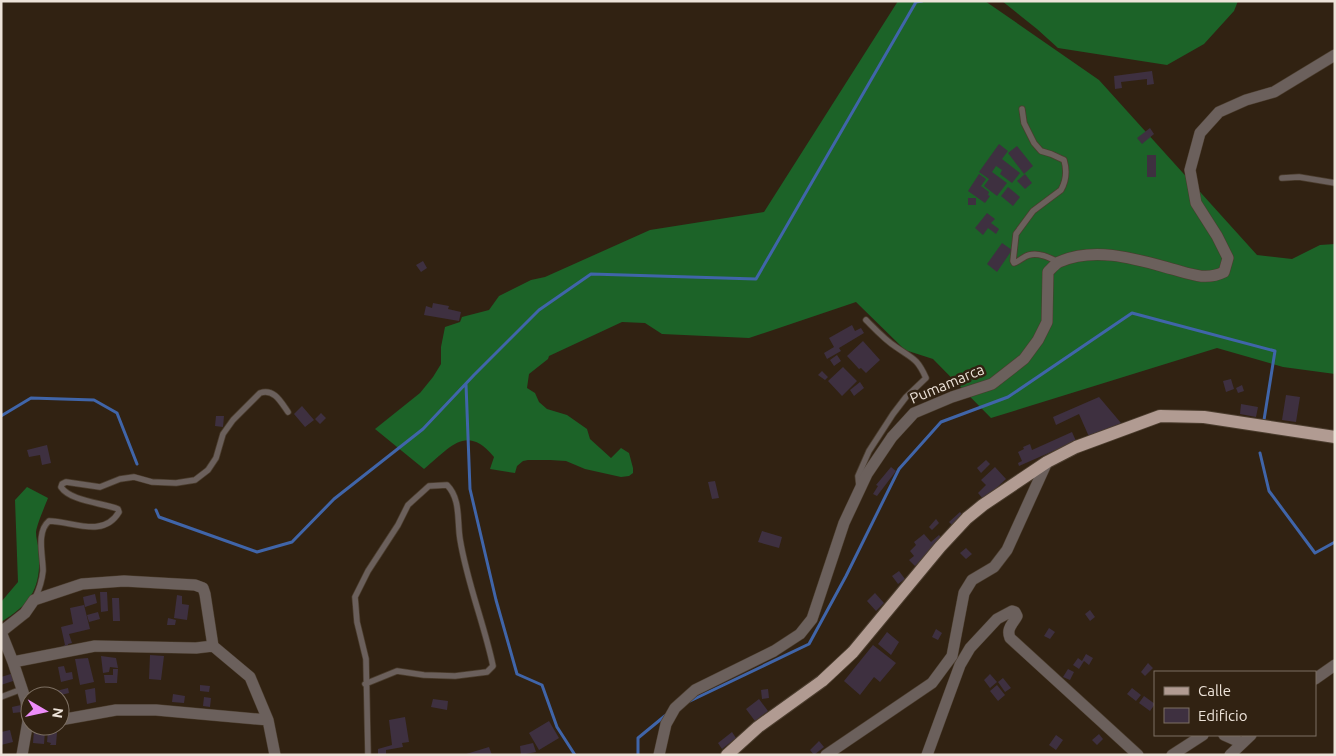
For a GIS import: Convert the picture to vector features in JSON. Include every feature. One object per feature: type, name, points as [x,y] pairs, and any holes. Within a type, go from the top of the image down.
[{"type":"main road","points":[[727,755],[758,727],[822,681],[853,652],[940,547],[967,518],[1046,462],[1076,447],[1160,416],[1204,417],[1335,437]]},
{"type":"street","points":[[1058,262],[1092,254],[1133,258],[1200,277],[1216,276],[1224,272],[1228,258],[1217,236],[1196,203],[1190,170],[1200,133],[1219,112],[1246,100],[1274,92],[1335,55]]},
{"type":"street","name":"Pumamarca","points":[[659,755],[666,724],[675,708],[695,690],[774,651],[800,634],[812,620],[844,523],[867,474],[892,437],[914,413],[952,397],[992,384],[1024,359],[1038,340],[1047,322],[1048,272],[1058,262]]},
{"type":"street","points":[[826,755],[932,683],[952,656],[964,594],[972,580],[994,567],[1007,550],[1046,462]]},
{"type":"street","points":[[21,686],[14,662],[1,632],[25,613],[34,600],[82,584],[124,581],[195,585],[203,588],[206,594],[213,646],[250,677],[268,720],[275,755]]},
{"type":"street","points":[[926,755],[960,665],[970,648],[998,619],[1015,612],[1017,616],[1009,627],[1008,633],[1010,638],[1138,755]]},
{"type":"street","points":[[14,662],[95,646],[196,648],[213,646]]},
{"type":"street","points":[[952,656],[960,665]]},
{"type":"street","points":[[1316,678],[1335,666]]},
{"type":"street","points":[[70,718],[116,710],[156,710],[268,720]]},
{"type":"street","points":[[22,755],[26,736]]},
{"type":"street","points":[[1172,755],[1201,736]]},
{"type":"street","points":[[1226,736],[1242,743]]},
{"type":"street","points":[[1230,755],[1249,736]]},
{"type":"lane","points":[[1022,109],[1024,123],[1034,143],[1041,152],[1064,160],[1066,168],[1064,185],[1061,190],[1032,211],[1016,234],[1013,260],[1014,263],[1018,262],[1030,254],[1041,255],[1058,262]]},
{"type":"lane","points":[[1282,178],[1298,177],[1335,183]]},
{"type":"lane","points":[[859,491],[858,476],[869,451],[906,397],[926,378],[921,366],[910,355],[897,348],[866,320]]},
{"type":"lane","points":[[34,600],[42,581],[41,538],[44,525],[49,520],[56,520],[89,527],[101,527],[117,516],[119,512],[114,507],[88,501],[64,491],[60,487],[62,484],[66,482],[100,487],[120,479],[134,477],[152,482],[176,483],[195,480],[208,470],[216,458],[222,434],[260,393],[272,392],[288,412]]},
{"type":"lane","points":[[365,684],[397,671],[424,675],[455,676],[487,672],[493,666],[465,568],[454,492],[446,485],[429,486],[408,505],[398,525],[368,571],[355,597],[357,622],[366,659],[365,684],[368,755]]},
{"type":"lane","points":[[1,697],[20,690]]},
{"type":"green space","points":[[898,1],[985,1],[1099,80],[1257,255],[1292,259],[1320,245],[1335,244],[1335,374],[1283,367],[1217,348],[991,418],[933,359],[905,350],[856,302],[749,338],[662,334],[645,323],[622,322],[549,356],[548,359],[529,374],[527,388],[535,393],[539,402],[547,409],[567,415],[587,429],[590,439],[611,458],[621,448],[629,453],[633,473],[629,476],[621,477],[585,469],[566,461],[550,460],[523,461],[517,466],[515,473],[490,469],[494,457],[484,447],[466,440],[450,447],[424,469],[375,429],[420,393],[433,377],[441,364],[441,347],[445,327],[460,322],[462,317],[489,310],[499,296],[531,280],[545,277],[650,230],[764,212]]},
{"type":"green space","points":[[1002,1],[1238,1],[1234,11],[1204,44],[1167,65],[1058,48]]},
{"type":"green space","points":[[27,487],[48,498],[36,532],[39,551],[38,575],[36,585],[27,601],[1,622],[1,602],[18,582],[15,500]]},
{"type":"building","points":[[1152,71],[1154,84],[1147,85],[1147,79],[1121,82],[1122,88],[1115,89],[1114,76]]},
{"type":"building","points":[[1150,128],[1154,134],[1142,144],[1137,138]]},
{"type":"building","points":[[999,144],[1008,151],[1002,159],[1020,173],[1012,183],[1000,174],[1002,170],[996,166],[992,172],[1007,183],[997,196],[984,186],[989,179],[979,172]]},
{"type":"building","points":[[1017,146],[1033,166],[1024,174],[1008,153]]},
{"type":"building","points":[[1147,155],[1156,155],[1156,177],[1147,177]]},
{"type":"building","points":[[979,174],[986,179],[981,186],[989,192],[988,195],[990,196],[985,203],[968,191]]},
{"type":"building","points":[[1025,174],[1032,183],[1025,189],[1017,181]]},
{"type":"building","points":[[1008,187],[1020,197],[1013,206],[1001,196]]},
{"type":"building","points":[[968,198],[976,198],[976,205],[968,205]]},
{"type":"building","points":[[987,213],[995,219],[991,223],[999,229],[996,234],[988,228],[983,235],[975,228]]},
{"type":"building","points":[[1002,243],[1012,250],[997,272],[987,264]]},
{"type":"building","points":[[423,261],[427,268],[421,272],[416,265]]},
{"type":"building","points":[[433,303],[449,306],[448,309],[461,312],[459,321],[424,315],[426,306],[432,308]]},
{"type":"building","points":[[852,325],[855,331],[861,328],[864,333],[839,348],[841,351],[827,359],[824,353],[834,347],[829,338]]},
{"type":"building","points":[[863,341],[880,360],[866,373],[861,368],[859,369],[847,356]]},
{"type":"building","points":[[837,355],[841,361],[834,366],[830,360]]},
{"type":"building","points":[[843,367],[857,381],[842,396],[828,381]]},
{"type":"building","points":[[822,371],[828,377],[825,380],[818,375]]},
{"type":"building","points":[[1231,379],[1234,389],[1226,392],[1223,381]]},
{"type":"building","points":[[860,382],[864,388],[854,396],[850,390]]},
{"type":"building","points":[[1242,385],[1244,391],[1238,393],[1236,388]]},
{"type":"building","points":[[1286,395],[1300,397],[1296,422],[1282,420]]},
{"type":"building","points":[[1099,397],[1121,423],[1090,439],[1079,414],[1056,425],[1053,417]]},
{"type":"building","points":[[1241,404],[1258,407],[1256,417],[1240,414]]},
{"type":"building","points":[[302,406],[314,420],[305,427],[294,414]]},
{"type":"building","points":[[321,413],[326,418],[320,424],[315,419]]},
{"type":"building","points":[[216,416],[224,416],[223,427],[215,426]]},
{"type":"building","points":[[1072,432],[1076,441],[1019,466],[1018,463],[1022,461],[1018,452],[1024,449],[1023,447],[1030,444],[1032,450]]},
{"type":"building","points":[[47,445],[51,463],[42,465],[40,455],[29,457],[27,450]]},
{"type":"building","points":[[986,460],[990,464],[981,473],[977,468]]},
{"type":"building","points":[[891,467],[896,471],[877,496],[873,494],[878,486],[876,485]]},
{"type":"building","points":[[995,467],[1006,479],[984,500],[978,493],[986,485],[981,480]]},
{"type":"building","points":[[715,481],[719,498],[712,499],[708,482]]},
{"type":"building","points":[[960,512],[965,518],[955,528],[949,522]]},
{"type":"building","points":[[936,519],[939,523],[932,530],[929,527]]},
{"type":"building","points":[[762,531],[782,537],[779,548],[758,542]]},
{"type":"building","points":[[924,534],[931,542],[939,535],[944,541],[915,566],[909,560],[914,556],[910,551],[916,545],[914,542]]},
{"type":"building","points":[[966,548],[972,554],[966,559],[960,553]]},
{"type":"building","points":[[899,571],[905,579],[898,584],[892,576]]},
{"type":"building","points":[[100,592],[107,592],[108,611],[101,612]]},
{"type":"building","points":[[875,593],[884,603],[876,611],[867,601]]},
{"type":"building","points":[[95,594],[97,603],[85,607],[83,597]]},
{"type":"building","points":[[177,595],[182,596],[182,604],[189,605],[187,620],[174,618]]},
{"type":"building","points":[[112,598],[119,598],[120,621],[113,621]]},
{"type":"building","points":[[84,605],[90,629],[69,634],[72,643],[68,644],[69,650],[62,652],[61,647],[65,645],[61,627],[73,624],[70,608]]},
{"type":"building","points":[[1090,610],[1095,617],[1090,621],[1085,614]]},
{"type":"building","points":[[98,612],[100,619],[89,622],[87,615]]},
{"type":"building","points":[[168,618],[176,620],[175,625],[167,625]]},
{"type":"building","points":[[1049,628],[1055,632],[1050,639],[1044,636]]},
{"type":"building","points":[[936,629],[942,633],[938,640],[932,637]]},
{"type":"building","points":[[887,632],[899,642],[891,655],[878,644]]},
{"type":"building","points":[[873,645],[896,663],[880,682],[874,677],[860,695],[844,681]]},
{"type":"building","points":[[1086,654],[1093,658],[1089,665],[1084,661],[1079,669],[1073,665],[1078,658],[1082,661]]},
{"type":"building","points":[[150,655],[164,656],[161,680],[149,679]]},
{"type":"building","points":[[101,656],[116,658],[118,668],[110,667],[109,672],[103,673]]},
{"type":"building","points":[[88,658],[94,682],[80,685],[75,659]]},
{"type":"building","points":[[1148,663],[1153,668],[1145,676],[1141,672]]},
{"type":"building","points":[[64,666],[66,673],[72,672],[73,679],[61,682],[58,667]]},
{"type":"building","points":[[113,669],[118,669],[117,683],[105,683],[104,675],[113,675]]},
{"type":"building","points":[[1068,669],[1074,672],[1070,680],[1063,677]]},
{"type":"building","points":[[14,673],[16,680],[1,685],[1,677]]},
{"type":"building","points":[[990,674],[997,682],[990,688],[984,680]]},
{"type":"building","points":[[1003,678],[1011,688],[1005,692],[998,682]]},
{"type":"building","points":[[200,685],[210,686],[209,692],[200,691]]},
{"type":"building","points":[[997,685],[1005,695],[998,701],[990,691]]},
{"type":"building","points":[[95,688],[96,702],[87,704],[85,690]]},
{"type":"building","points":[[1132,688],[1141,695],[1136,701],[1127,694]]},
{"type":"building","points":[[768,689],[769,698],[762,699],[761,690]]},
{"type":"building","points":[[173,694],[185,696],[184,703],[172,702]]},
{"type":"building","points":[[1144,696],[1154,703],[1154,705],[1150,711],[1139,703]]},
{"type":"building","points":[[204,697],[211,698],[210,707],[203,706]]},
{"type":"building","points":[[433,699],[448,701],[447,710],[431,707]]},
{"type":"building","points":[[759,699],[768,711],[755,721],[746,709]]},
{"type":"building","points":[[20,705],[20,712],[13,713],[12,707]]},
{"type":"building","points":[[405,717],[409,742],[402,743],[403,747],[386,750],[386,755],[378,755],[378,749],[392,745],[389,720]]},
{"type":"building","points":[[549,721],[559,738],[539,750],[529,733]]},
{"type":"building","points":[[10,730],[13,742],[1,745],[1,732]]},
{"type":"building","points":[[732,732],[736,738],[722,749],[718,743]]},
{"type":"building","points":[[1099,734],[1103,739],[1097,745],[1092,740]]},
{"type":"building","points":[[1056,735],[1063,740],[1056,750],[1049,745]]},
{"type":"building","points":[[34,736],[45,736],[44,744],[33,743]]},
{"type":"building","points":[[48,736],[57,736],[56,745],[50,745],[51,743],[47,742]]},
{"type":"building","points":[[819,741],[824,747],[814,755],[810,750]]},
{"type":"building","points":[[533,743],[536,752],[521,755],[520,746]]},
{"type":"building","points":[[489,747],[492,755],[466,755],[466,754]]},
{"type":"waterway","points":[[156,510],[159,517],[257,552],[292,542],[334,499],[423,429],[539,310],[591,274],[756,279],[916,2],[922,1]]},
{"type":"waterway","points":[[690,701],[809,644],[846,576],[899,469],[941,422],[1008,397],[1132,313],[1275,351],[1264,420]]},
{"type":"waterway","points":[[466,384],[470,489],[496,600],[517,674],[542,685],[557,727],[575,755]]},
{"type":"waterway","points":[[1,416],[31,398],[94,400],[117,413],[137,464]]},
{"type":"waterway","points":[[1260,453],[1269,491],[1315,553],[1335,542]]},
{"type":"waterway","points":[[638,755],[638,738],[666,715]]}]
